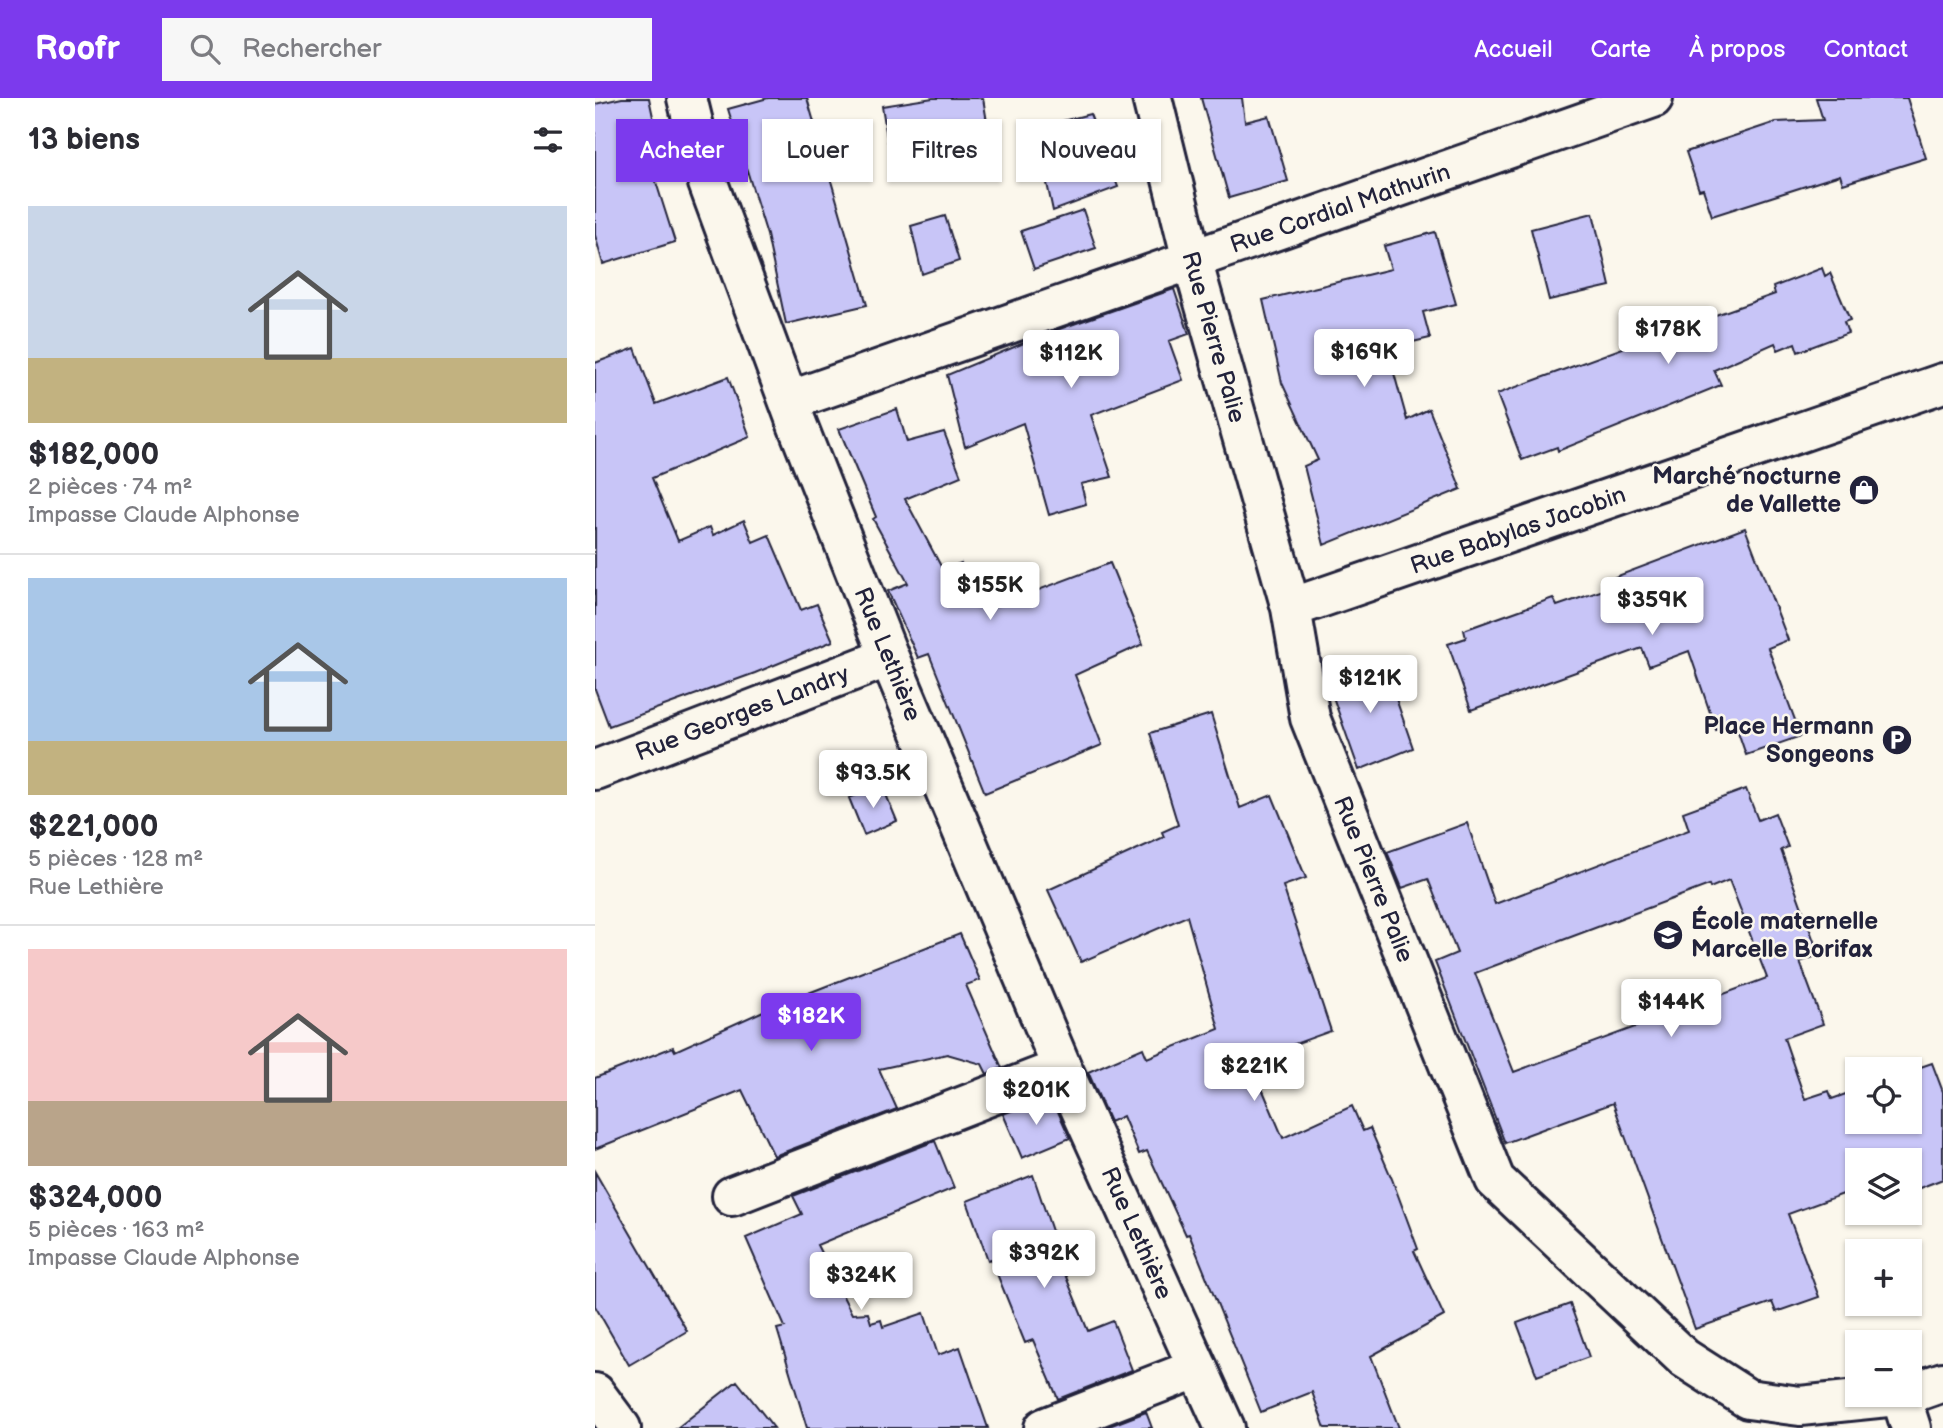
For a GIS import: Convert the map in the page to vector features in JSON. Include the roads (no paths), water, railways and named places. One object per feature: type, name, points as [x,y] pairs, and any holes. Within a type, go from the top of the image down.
[{"type":"street","name":"Rue Lethière","points":[[687,98],[708,183],[789,401],[889,656],[1062,1068],[1225,1428]]},
{"type":"street","name":"Rue Pierre Palie","points":[[1152,98],[1192,260],[1291,608],[1310,718],[1495,1181],[1684,1358],[1748,1399],[1800,1406],[1845,1405]]},
{"type":"street","name":"Rue Cordial Mathurin","points":[[789,401],[1653,98]]},
{"type":"street","name":"Rue Babylas Jacobin","points":[[1291,608],[1943,383]]},
{"type":"street","name":"Rue Georges Landry","points":[[595,770],[889,656]]},
{"type":"street","points":[[731,1196],[1062,1068]]},
{"type":"street","points":[[1044,1428],[1198,1368]]},
{"type":"street","name":"Rue Pierre Palie","points":[[1922,1394],[1943,1382]]},
{"type":"street","points":[[595,1392],[621,1428]]},
{"type":"place","name":"Marché nocturne de Vallette","points":[[1864,490]]},
{"type":"place","name":"Place Hermann Songeons","points":[[1897,740]]},
{"type":"place","name":"École maternelle Marcelle Borifax","points":[[1668,935]]}]
